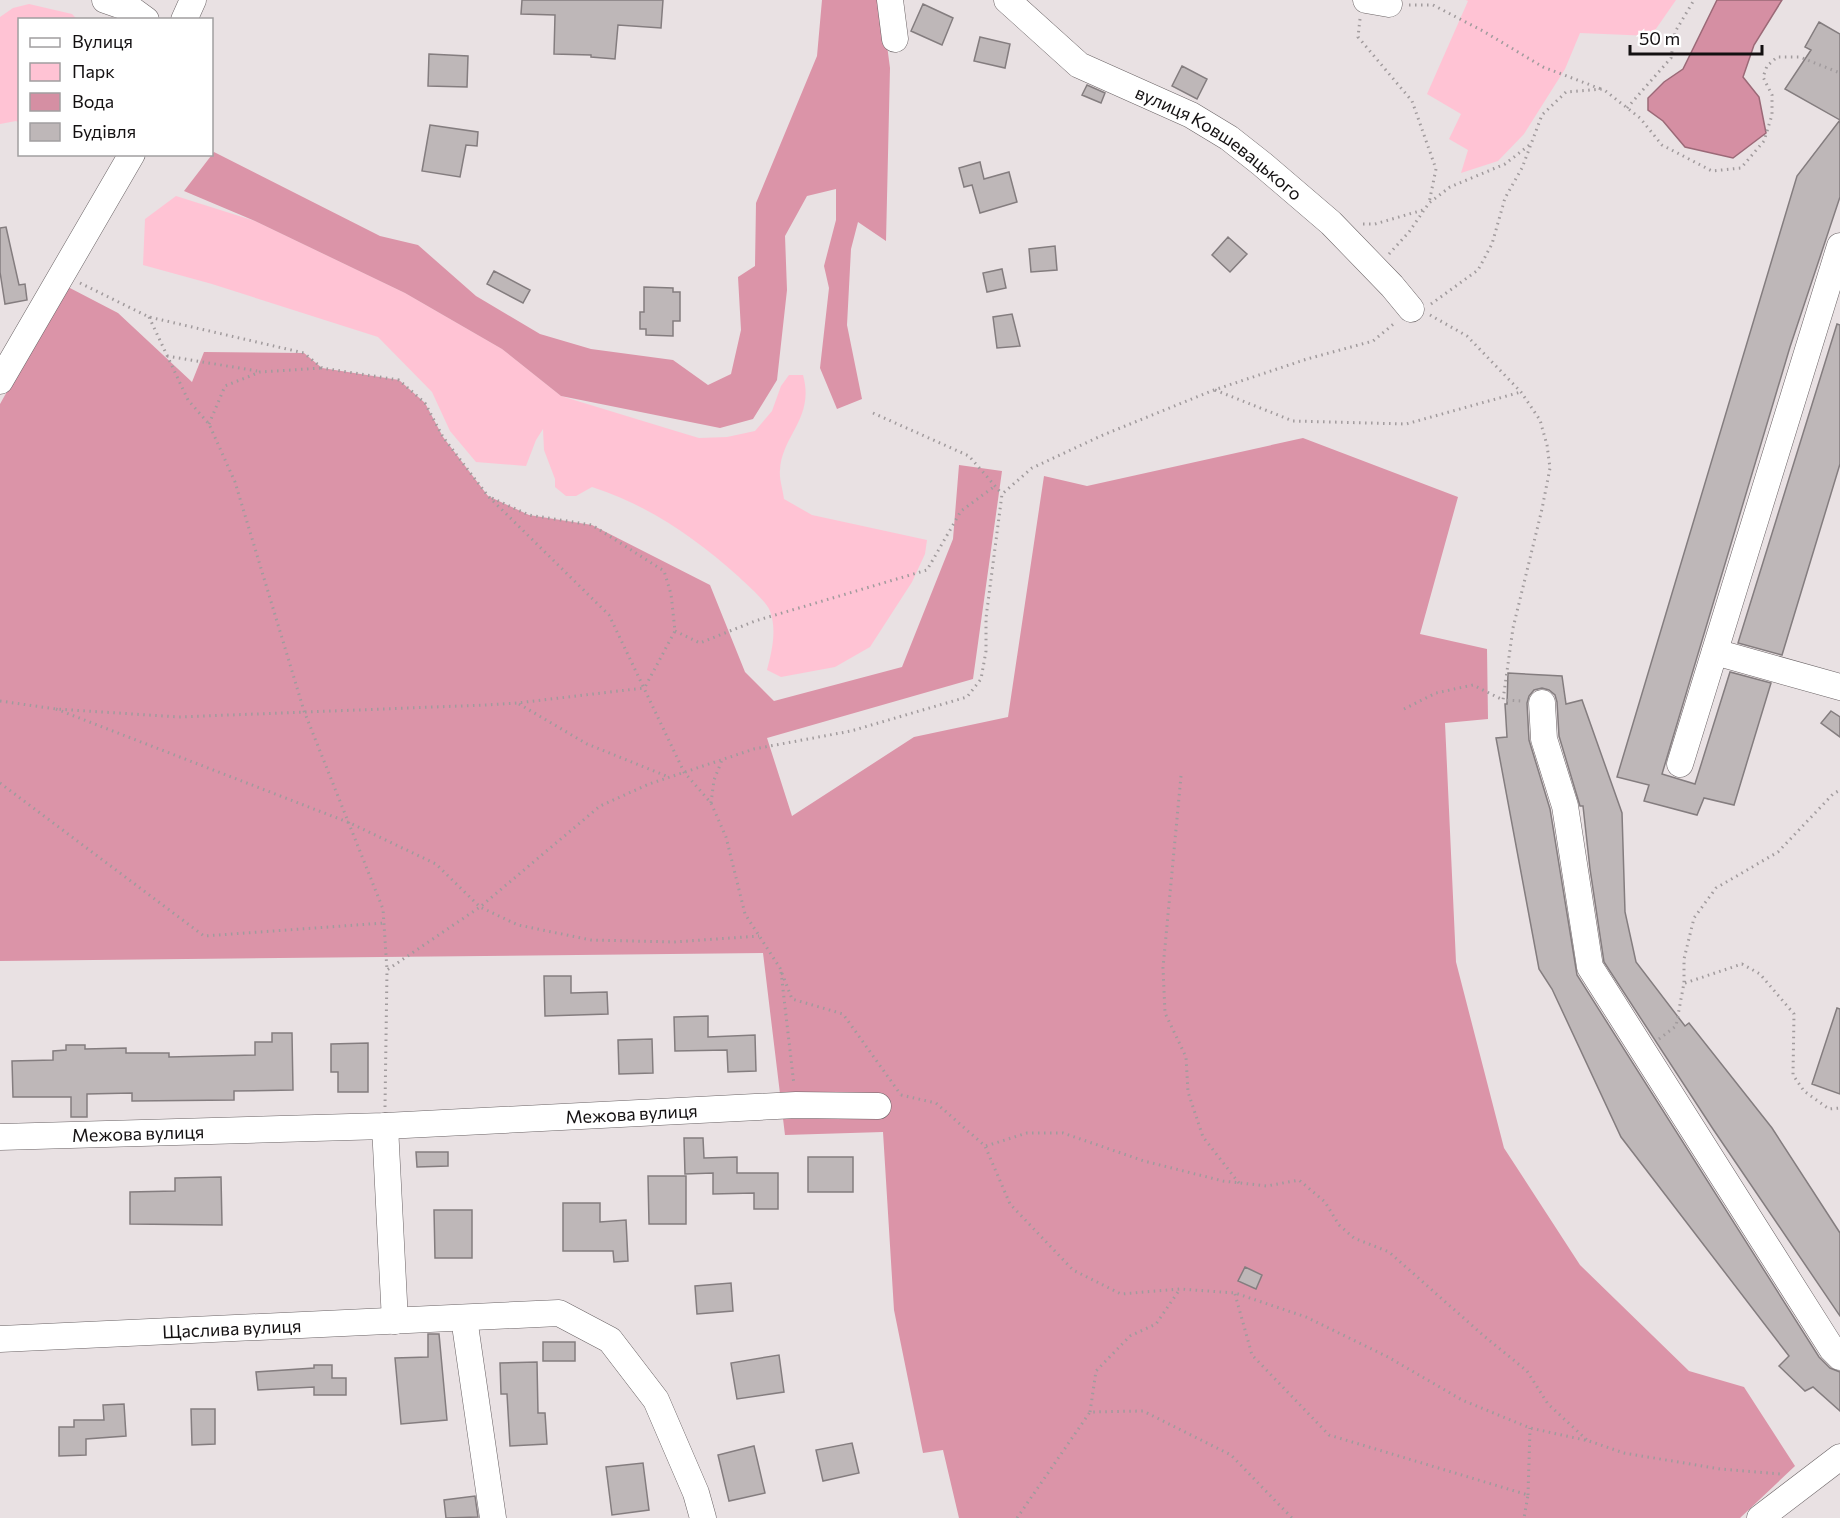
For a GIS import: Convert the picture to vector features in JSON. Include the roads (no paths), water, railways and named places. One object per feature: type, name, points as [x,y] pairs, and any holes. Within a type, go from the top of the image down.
[{"type":"street","points":[[105,0],[131,9],[143,18]]},
{"type":"street","points":[[185,18],[193,0]]},
{"type":"street","points":[[890,0],[895,39]]},
{"type":"street","name":"вулиця Ковшевацького","points":[[1007,0],[1079,65],[1191,115],[1229,138],[1331,223],[1411,309]]},
{"type":"street","points":[[0,381],[131,156]]},
{"type":"street","points":[[1680,764],[1840,246]]},
{"type":"street","points":[[1714,652],[1840,687]]},
{"type":"street","points":[[1542,703],[1544,739],[1565,806],[1590,967],[1832,1349],[1840,1357]]},
{"type":"street","name":"Межова вулиця","points":[[0,1137],[385,1125],[796,1105],[878,1106]]},
{"type":"street","points":[[385,1125],[395,1321]]},
{"type":"street","name":"Щаслива вулиця","points":[[0,1339],[560,1313],[610,1340],[656,1400],[696,1493],[703,1518]]},
{"type":"street","points":[[464,1318],[493,1518]]},
{"type":"street","points":[[1760,1518],[1840,1457]]},
{"type":"water","points":[[1717,0],[1782,0],[1754,45],[1743,77],[1759,97],[1766,133],[1733,158],[1685,147],[1663,121],[1648,110],[1648,98],[1664,82],[1683,69]]}]
